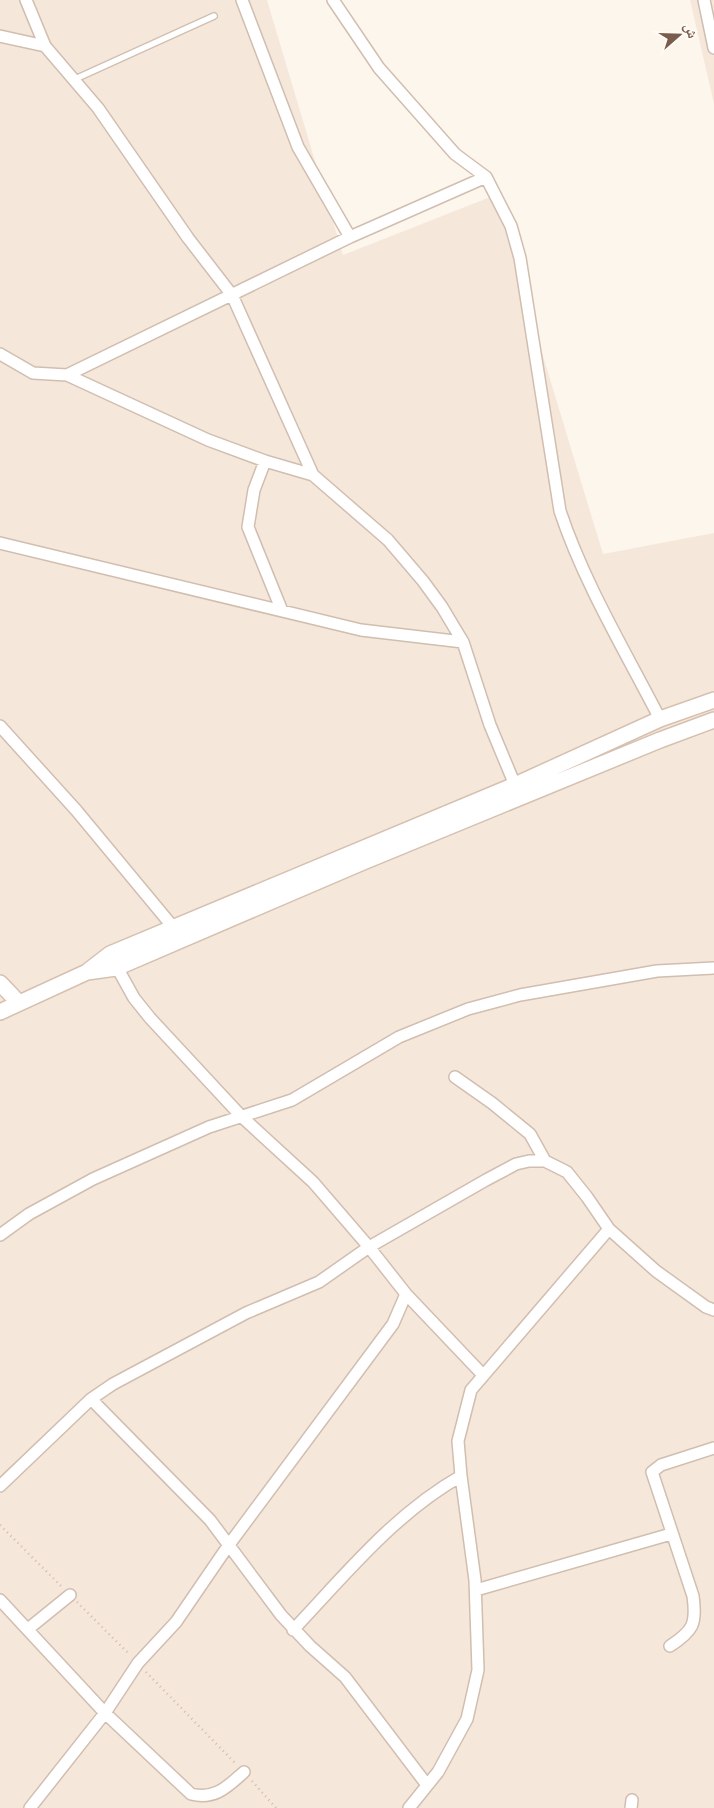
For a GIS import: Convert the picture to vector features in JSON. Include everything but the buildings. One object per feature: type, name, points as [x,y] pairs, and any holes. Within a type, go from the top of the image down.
[{"type":"main road","points":[[113,961],[173,927],[515,785],[660,719],[714,700]]},
{"type":"main road","points":[[0,1012],[18,1002],[113,961],[363,862],[660,740],[714,720]]},
{"type":"main road","points":[[0,982],[18,1002]]},
{"type":"street","points":[[26,0],[44,46],[98,108],[188,238],[232,295],[313,475]]},
{"type":"street","points":[[242,0],[298,147],[350,238]]},
{"type":"street","points":[[333,0],[385,74],[456,154],[486,178],[511,226],[520,258],[550,439],[556,492],[566,527],[607,616],[660,719]]},
{"type":"street","points":[[704,0],[714,48]]},
{"type":"street","points":[[0,36],[44,46]]},
{"type":"street","points":[[67,375],[350,238],[486,178]]},
{"type":"street","points":[[0,354],[33,373],[67,375],[208,440],[265,461],[313,475],[388,540],[423,580],[463,642],[490,725],[515,785]]},
{"type":"street","points":[[265,461],[254,490],[248,527],[282,611]]},
{"type":"street","points":[[0,543],[361,630],[463,642]]},
{"type":"street","points":[[0,726],[76,810],[173,927]]},
{"type":"street","points":[[113,961],[134,998],[150,1018],[241,1116],[313,1182],[369,1247],[406,1294],[483,1374]]},
{"type":"street","points":[[0,1235],[29,1214],[93,1179],[209,1127],[292,1100],[399,1037],[468,1009],[520,995],[657,970],[714,968]]},
{"type":"street","points":[[455,1077],[492,1102],[530,1134],[545,1161]]},
{"type":"street","points":[[0,1486],[91,1399],[138,1369],[238,1317],[319,1282],[369,1247],[516,1164],[529,1160],[545,1161],[567,1172],[609,1229],[656,1271],[706,1307],[714,1310]]},
{"type":"street","points":[[408,1808],[438,1772],[467,1719],[478,1670],[476,1590],[458,1441],[471,1390],[609,1229]]},
{"type":"street","points":[[30,1808],[105,1713],[138,1663],[176,1622],[228,1546],[393,1324],[406,1294]]},
{"type":"street","points":[[91,1399],[210,1520],[293,1630],[346,1677],[427,1785]]},
{"type":"street","points":[[670,1646],[688,1634],[695,1614],[693,1596],[652,1472],[661,1465],[714,1448]]},
{"type":"street","points":[[293,1630],[392,1526],[425,1498],[461,1476]]},
{"type":"street","points":[[476,1590],[671,1534]]},
{"type":"street","points":[[28,1629],[70,1595]]},
{"type":"street","points":[[0,1600],[105,1713],[191,1794],[204,1797],[216,1793],[244,1772]]},
{"type":"lane","points":[[73,80],[214,16]]},
{"type":"shaded area","points":[[0,0],[267,0],[343,255],[498,194],[536,333],[603,554],[714,533],[714,1808],[0,1808]]},
{"type":"shaded area","points":[[690,0],[714,0],[714,104]]}]
